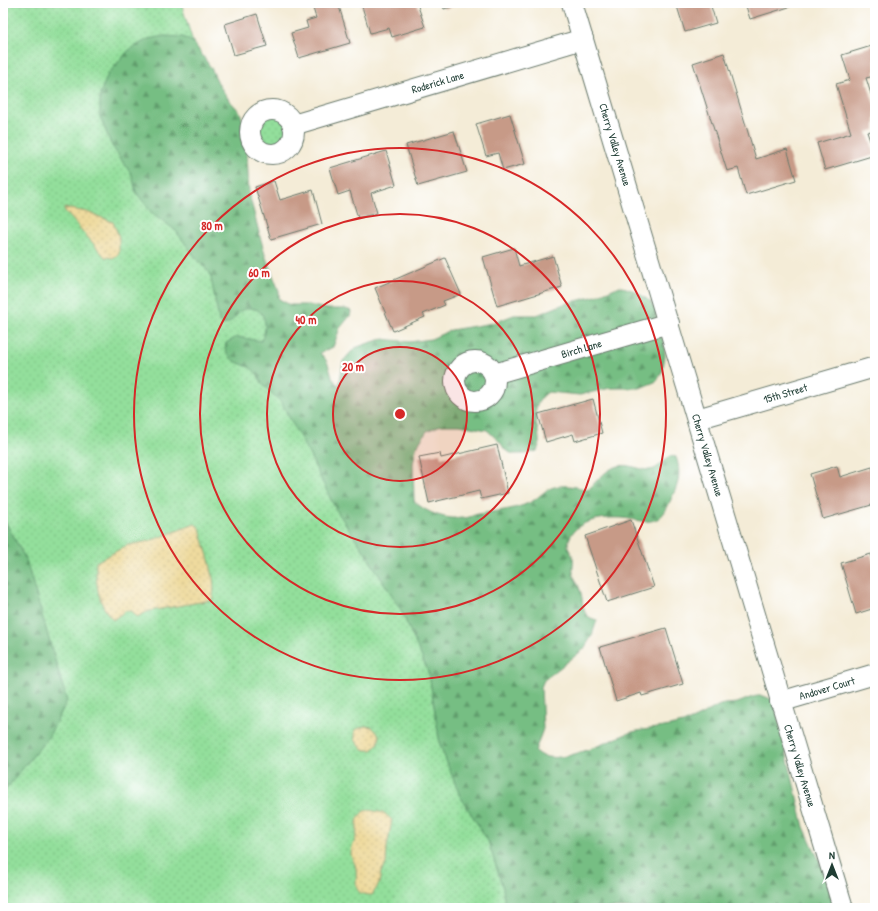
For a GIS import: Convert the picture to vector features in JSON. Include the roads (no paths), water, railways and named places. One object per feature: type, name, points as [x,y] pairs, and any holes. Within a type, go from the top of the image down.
[{"type":"street","name":"Cherry Valley Avenue","points":[[572,3],[669,323],[780,702],[843,908]]},
{"type":"street","name":"Roderick Lane","points":[[293,125],[582,39]]},
{"type":"street","name":"Birch Lane","points":[[494,374],[669,323]]},
{"type":"street","name":"15th Street","points":[[697,419],[875,367]]},
{"type":"street","name":"Andover Court","points":[[780,702],[875,674]]}]
